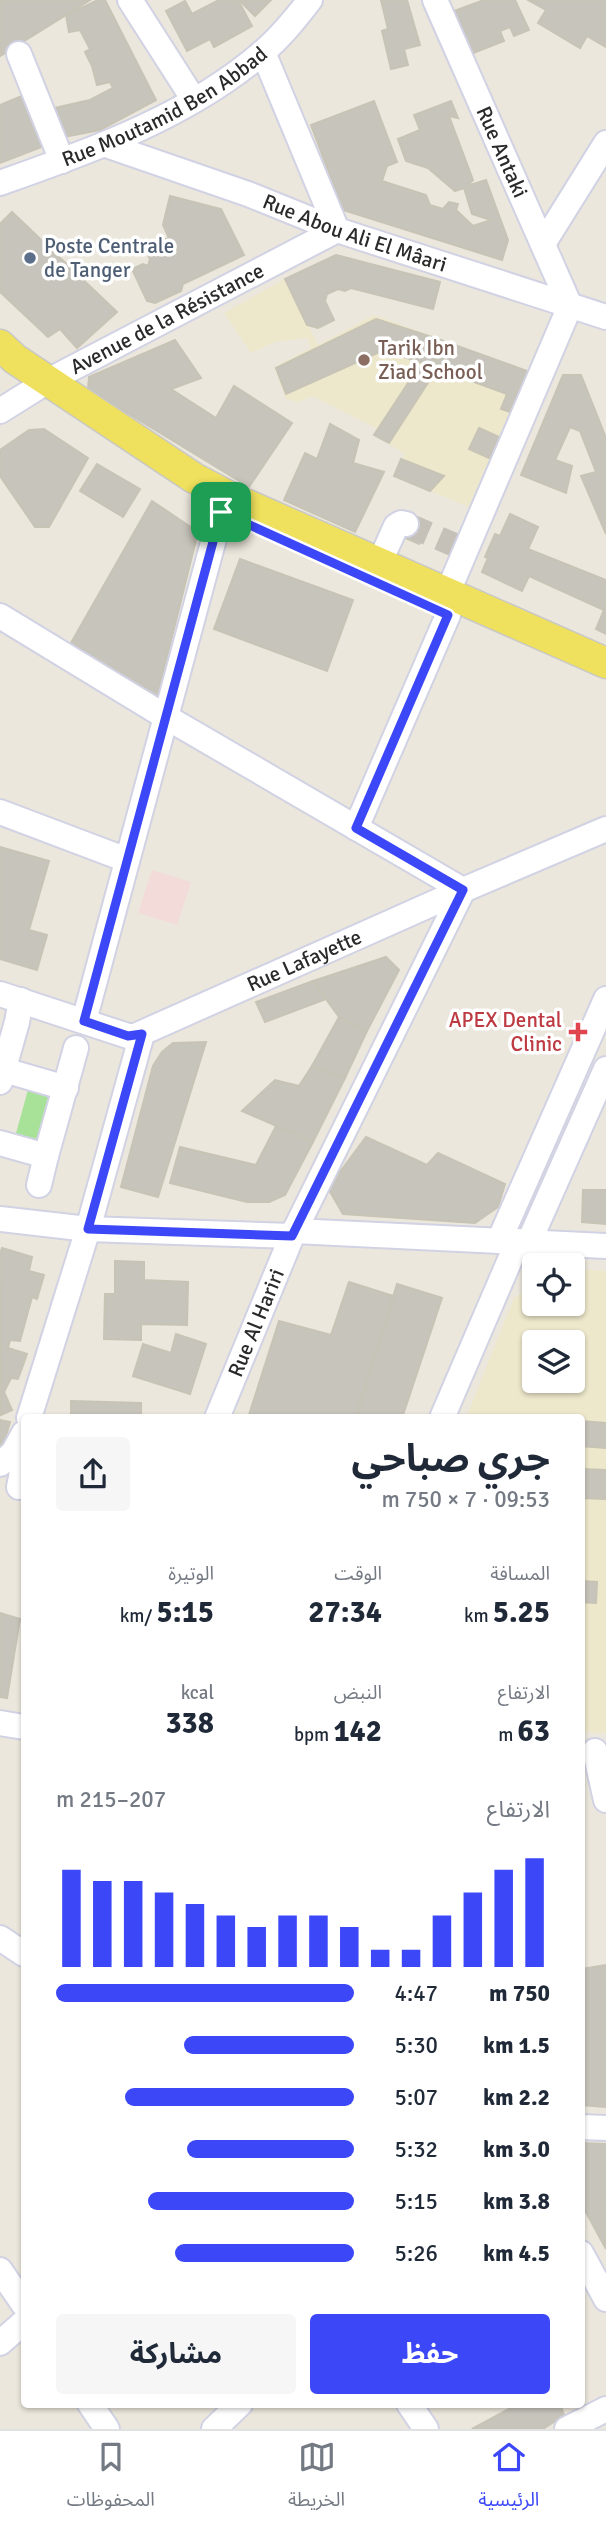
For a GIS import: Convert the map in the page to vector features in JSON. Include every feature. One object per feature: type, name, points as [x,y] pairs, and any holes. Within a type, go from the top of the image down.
[{"type":"main road","points":[[0,345],[41,386],[182,492],[225,504],[379,564],[448,605],[606,663]]},
{"type":"main road","points":[[0,370],[41,386]]},
{"type":"main road","points":[[225,504],[448,605],[606,684]]},
{"type":"street","points":[[130,0],[194,100]]},
{"type":"street","name":"Rue Moutamid Ben Abbad","points":[[0,183],[106,145],[194,100],[264,52],[310,0]]},
{"type":"street","name":"Rue Antaki","points":[[435,0],[570,306]]},
{"type":"street","points":[[264,52],[337,230]]},
{"type":"street","points":[[19,54],[62,160]]},
{"type":"street","points":[[543,244],[606,143]]},
{"type":"street","name":"Rue Abou Ali El Mâari","points":[[106,145],[248,194],[337,230],[606,317]]},
{"type":"street","name":"Avenue de la Résistance","points":[[0,411],[41,386],[337,230]]},
{"type":"street","points":[[356,828],[570,306]]},
{"type":"street","points":[[84,1021],[225,504]]},
{"type":"street","points":[[379,564],[396,526],[406,524]]},
{"type":"street","points":[[0,616],[166,718],[463,890]]},
{"type":"street","points":[[0,812],[127,860]]},
{"type":"street","name":"Rue Lafayette","points":[[142,1034],[606,829]]},
{"type":"street","name":"Rue Al Hariri","points":[[220,1414],[293,1233],[463,890]]},
{"type":"street","points":[[30,1414],[88,1229],[142,1034],[128,1036],[11,997],[2,1076],[66,1088]]},
{"type":"street","points":[[444,1414],[515,1241],[606,999]]},
{"type":"street","points":[[39,1185],[76,1048]]},
{"type":"street","points":[[515,1241],[606,1069]]},
{"type":"street","points":[[0,1143],[46,1156]]},
{"type":"street","points":[[0,1219],[88,1229],[293,1233],[606,1246]]},
{"type":"street","points":[[17,1471],[13,1453],[21,1438]]},
{"type":"street","points":[[0,1723],[21,1726]]},
{"type":"street","points":[[594,1751],[606,1800]]},
{"type":"street","points":[[0,1938],[21,1952]]},
{"type":"street","points":[[585,2127],[606,2128]]},
{"type":"street","points":[[585,2265],[606,2299]]},
{"type":"street","points":[[0,2270],[21,2301]]},
{"type":"street","points":[[0,2343],[21,2325]]},
{"type":"street","points":[[93,2408],[107,2429]]},
{"type":"street","points":[[214,2429],[236,2408]]},
{"type":"street","points":[[412,2408],[426,2429]]},
{"type":"street","points":[[567,2429],[606,2409]]},
{"type":"shaded area","points":[[285,279],[318,345],[374,315],[449,342],[437,369],[507,394],[502,408],[510,412],[469,507],[394,476],[405,454],[374,435],[376,428],[312,396],[299,402],[286,399],[274,367],[311,348],[307,338],[275,342],[251,353],[224,313]]},
{"type":"shaded area","points":[[152,870],[191,882],[177,925],[138,913]]},
{"type":"shaded area","points":[[585,1270],[606,1271],[606,1733],[585,1732],[585,1414],[468,1414],[514,1298],[522,1294],[522,1316],[585,1316]]},
{"type":"green space","points":[[29,1086],[50,1092],[36,1143],[15,1137]]},
{"type":"building","points":[[0,0],[90,0],[0,56]]},
{"type":"building","points":[[98,0],[105,0],[156,100],[100,130],[58,138],[50,109],[90,100],[113,88],[110,82],[97,85],[85,52],[90,49],[80,30],[69,32],[66,15]]},
{"type":"building","points":[[219,0],[238,0],[252,26],[214,47],[210,39],[187,51],[166,11],[185,1],[192,14]]},
{"type":"building","points":[[239,0],[271,0],[255,16]]},
{"type":"building","points":[[381,0],[407,0],[420,45],[404,49],[408,65],[391,69],[382,31],[388,29]]},
{"type":"building","points":[[484,0],[515,0],[529,30],[514,36],[510,27],[500,31],[504,41],[471,54],[454,11]]},
{"type":"building","points":[[528,0],[606,0],[606,47],[587,36],[580,48],[538,23],[546,10]]},
{"type":"building","points":[[24,95],[52,143],[0,163],[0,105]]},
{"type":"building","points":[[374,101],[397,162],[387,166],[382,181],[426,195],[430,205],[443,209],[449,202],[458,204],[456,210],[473,226],[491,220],[472,214],[464,188],[455,191],[428,168],[406,161],[398,139],[420,130],[414,115],[451,101],[458,118],[449,116],[473,180],[467,186],[486,180],[508,240],[502,260],[343,210],[311,125]]},
{"type":"building","points":[[170,196],[221,209],[244,255],[183,284],[181,291],[155,303],[147,301],[132,269],[143,264],[148,266],[150,259],[144,246],[169,238],[163,225]]},
{"type":"building","name":"Poste Centrale de Tanger","points":[[12,212],[117,312],[77,348],[60,329],[48,337],[0,292],[0,224]]},
{"type":"building","points":[[336,255],[440,282],[433,309],[351,288],[345,291],[338,289],[327,294],[325,301],[334,320],[318,328],[307,325],[285,279]]},
{"type":"building","points":[[376,319],[438,339],[436,368],[384,350],[286,394],[276,368]]},
{"type":"building","points":[[438,339],[527,371],[510,412],[501,409],[507,394],[436,368]]},
{"type":"building","points":[[175,340],[201,378],[171,389],[216,418],[234,386],[292,423],[249,487],[88,389],[89,377]]},
{"type":"building","points":[[418,368],[433,375],[389,443],[374,435]]},
{"type":"building","points":[[563,375],[581,375],[606,438],[606,534],[581,476],[596,472],[580,431],[570,427],[555,460],[572,466],[566,493],[521,475]]},
{"type":"building","points":[[330,424],[359,440],[353,463],[384,472],[355,532],[284,500],[305,453],[317,459]]},
{"type":"building","points":[[479,428],[499,437],[489,458],[469,449]]},
{"type":"building","points":[[44,429],[88,458],[49,527],[35,527],[0,476],[0,450],[29,430]]},
{"type":"building","points":[[401,459],[444,476],[430,491],[394,476]]},
{"type":"building","points":[[97,464],[140,489],[123,517],[80,491]]},
{"type":"building","points":[[152,501],[198,532],[157,697],[71,643]]},
{"type":"building","points":[[510,514],[538,527],[528,549],[606,580],[606,634],[596,629],[604,610],[529,576],[522,591],[482,572],[495,534],[500,536]]},
{"type":"building","points":[[409,516],[428,524],[419,544],[401,536]]},
{"type":"building","points":[[240,559],[353,600],[327,671],[214,629]]},
{"type":"building","points":[[0,847],[49,861],[29,930],[47,935],[37,970],[0,959]]},
{"type":"building","points":[[386,957],[399,970],[367,1031],[339,1017],[313,981]]},
{"type":"building","points":[[313,981],[326,999],[265,1022],[256,1002]]},
{"type":"building","points":[[339,1017],[367,1031],[345,1078],[312,1066]]},
{"type":"building","points":[[206,1042],[158,1197],[121,1187],[153,1066],[162,1052],[173,1043]]},
{"type":"building","points":[[312,1066],[345,1078],[313,1142],[242,1111],[275,1080],[299,1086]]},
{"type":"building","points":[[276,1126],[313,1142],[285,1195],[269,1202],[247,1202],[170,1183],[180,1147],[256,1165]]},
{"type":"building","points":[[366,1137],[427,1165],[438,1153],[505,1184],[498,1207],[475,1223],[343,1214],[328,1188]]},
{"type":"building","points":[[583,1190],[606,1190],[606,1224],[582,1222]]},
{"type":"building","points":[[2,1248],[32,1257],[29,1271],[44,1275],[37,1299],[32,1297],[20,1341],[10,1340],[8,1348],[27,1354],[18,1379],[11,1378],[4,1392],[12,1410],[1,1415],[0,1254]]},
{"type":"building","points":[[115,1261],[144,1262],[144,1280],[188,1282],[187,1325],[141,1324],[141,1340],[104,1339],[105,1294],[115,1294]]},
{"type":"building","points":[[349,1282],[393,1296],[357,1414],[249,1414],[279,1321],[331,1335]]},
{"type":"building","points":[[397,1284],[442,1298],[403,1414],[357,1414]]},
{"type":"building","points":[[176,1334],[206,1344],[190,1394],[133,1376],[143,1344],[171,1353]]},
{"type":"building","points":[[71,1401],[141,1403],[141,1414],[71,1414]]},
{"type":"building","points":[[0,1420],[10,1422],[1,1453],[0,1453]]},
{"type":"building","points":[[585,1421],[606,1423],[606,1448],[585,1446]]},
{"type":"building","points":[[585,1469],[606,1470],[606,1499],[585,1498]]},
{"type":"building","points":[[585,1581],[597,1582],[596,1603],[585,1602]]},
{"type":"building","points":[[0,1613],[20,1619],[7,1698],[0,1697]]},
{"type":"building","points":[[606,1965],[606,2107],[585,2105],[585,1968]]},
{"type":"building","points":[[585,2143],[606,2144],[606,2249],[585,2210]]},
{"type":"building","points":[[511,2408],[561,2408],[564,2415],[543,2429],[472,2429]]},
{"type":"tunnel","points":[[406,524],[466,550]]},
{"type":"place","name":"Poste Centrale de Tanger","points":[[30,258]]},
{"type":"place","name":"Tarik Ibn Ziad School","points":[[364,360]]},
{"type":"place","name":"APEX Dental Clinic","points":[[578,1032]]},
{"type":"route","points":[[221,512],[448,615],[356,828],[463,890],[292,1236],[88,1229],[142,1034],[128,1036],[84,1021],[221,512]]}]
